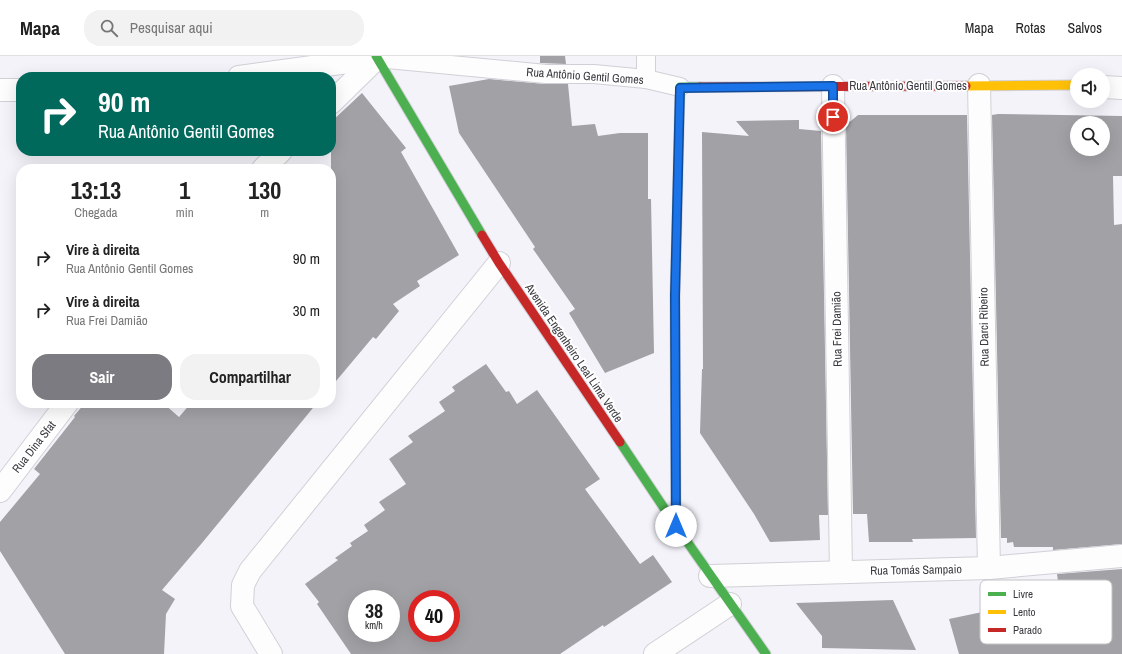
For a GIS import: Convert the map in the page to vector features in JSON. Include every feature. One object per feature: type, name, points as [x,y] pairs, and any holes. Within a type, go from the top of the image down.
[{"type":"street","name":"Rua Antônio Gentil Gomes","points":[[273,72],[376,57]]},
{"type":"street","points":[[336,98],[376,57]]},
{"type":"street","name":"Avenida Engenheiro Leal Lima Verde","points":[[376,57],[499,263],[710,576],[766,654]]},
{"type":"street","name":"Rua Darci Ribeiro","points":[[979,85],[989,568]]},
{"type":"street","name":"Rua Antônio Gentil Gomes","points":[[680,88],[1070,85]]},
{"type":"street","name":"Rua Frei Damião","points":[[833,86],[841,572]]},
{"type":"street","points":[[1110,87],[1122,88]]},
{"type":"street","points":[[676,526],[675,296],[680,88]]},
{"type":"street","points":[[0,90],[16,90]]},
{"type":"street","points":[[268,164],[276,156]]},
{"type":"street","points":[[271,654],[242,606],[243,585],[250,571],[499,263]]},
{"type":"street","name":"Rua Dina Sfat","points":[[0,491],[63,408]]},
{"type":"street","name":"Rua Tomás Sampaio","points":[[710,576],[989,568],[1122,556]]},
{"type":"street","points":[[655,654],[730,604]]},
{"type":"lane","points":[[646,56],[646,79]]},
{"type":"lane","name":"Rua Antônio Gentil Gomes","points":[[376,57],[546,74],[594,74],[646,79],[680,88]]},
{"type":"building","points":[[540,56],[565,56],[566,64],[540,63]]},
{"type":"building","points":[[489,79],[545,84],[568,84],[572,126],[595,124],[598,136],[620,133],[648,133],[648,199],[651,199],[654,353],[605,373],[569,313],[575,309],[533,249],[535,247],[459,133],[449,86]]},
{"type":"building","points":[[362,93],[406,148],[401,152],[459,255],[417,281],[420,286],[393,304],[399,311],[376,339],[373,337],[336,381],[336,164],[331,164],[331,156],[336,156],[336,117]]},
{"type":"building","points":[[858,115],[967,115],[976,538],[912,539],[913,542],[869,542],[867,514],[853,514],[846,125]]},
{"type":"building","points":[[992,115],[1122,116],[1122,176],[1113,176],[1114,225],[1122,224],[1122,544],[1053,550],[1053,547],[1014,547],[1013,542],[1007,543],[1007,538],[1001,538]]},
{"type":"building","points":[[799,120],[799,129],[821,131],[828,515],[819,515],[820,540],[770,542],[754,514],[700,433],[703,369],[702,132],[749,136],[736,121]]},
{"type":"building","points":[[486,364],[506,392],[509,391],[517,404],[537,390],[600,479],[585,489],[640,564],[653,555],[672,582],[560,654],[351,654],[317,604],[319,602],[305,584],[338,560],[335,558],[352,546],[350,543],[368,531],[364,525],[385,510],[379,502],[406,484],[389,459],[413,442],[408,436],[445,411],[439,402],[455,391],[452,387]]},
{"type":"building","points":[[81,408],[169,408],[179,417],[187,408],[313,408],[162,590],[175,599],[166,614],[164,654],[65,654],[0,551],[0,522],[40,474],[34,469],[75,417],[74,416]]},
{"type":"building","points":[[1122,569],[1122,654],[959,654],[949,619],[980,612],[980,644],[1112,644],[1112,580],[1058,580],[1057,574]]},
{"type":"building","points":[[893,600],[916,650],[822,648],[822,636],[796,603]]},
{"type":"traffic: fast","points":[[376,56],[482,235]]},
{"type":"traffic: fast","points":[[676,260],[680,87],[700,87]]},
{"type":"traffic: fast","points":[[620,442],[676,526],[766,654]]},
{"type":"traffic: slow","points":[[966,86],[1070,85]]},
{"type":"traffic: slow","points":[[676,260],[676,526]]},
{"type":"traffic: jam","points":[[700,87],[966,86]]},
{"type":"traffic: jam","points":[[482,235],[499,263],[620,442]]},
{"type":"route","points":[[676,526],[675,296],[680,88],[833,86],[833,117]]}]
